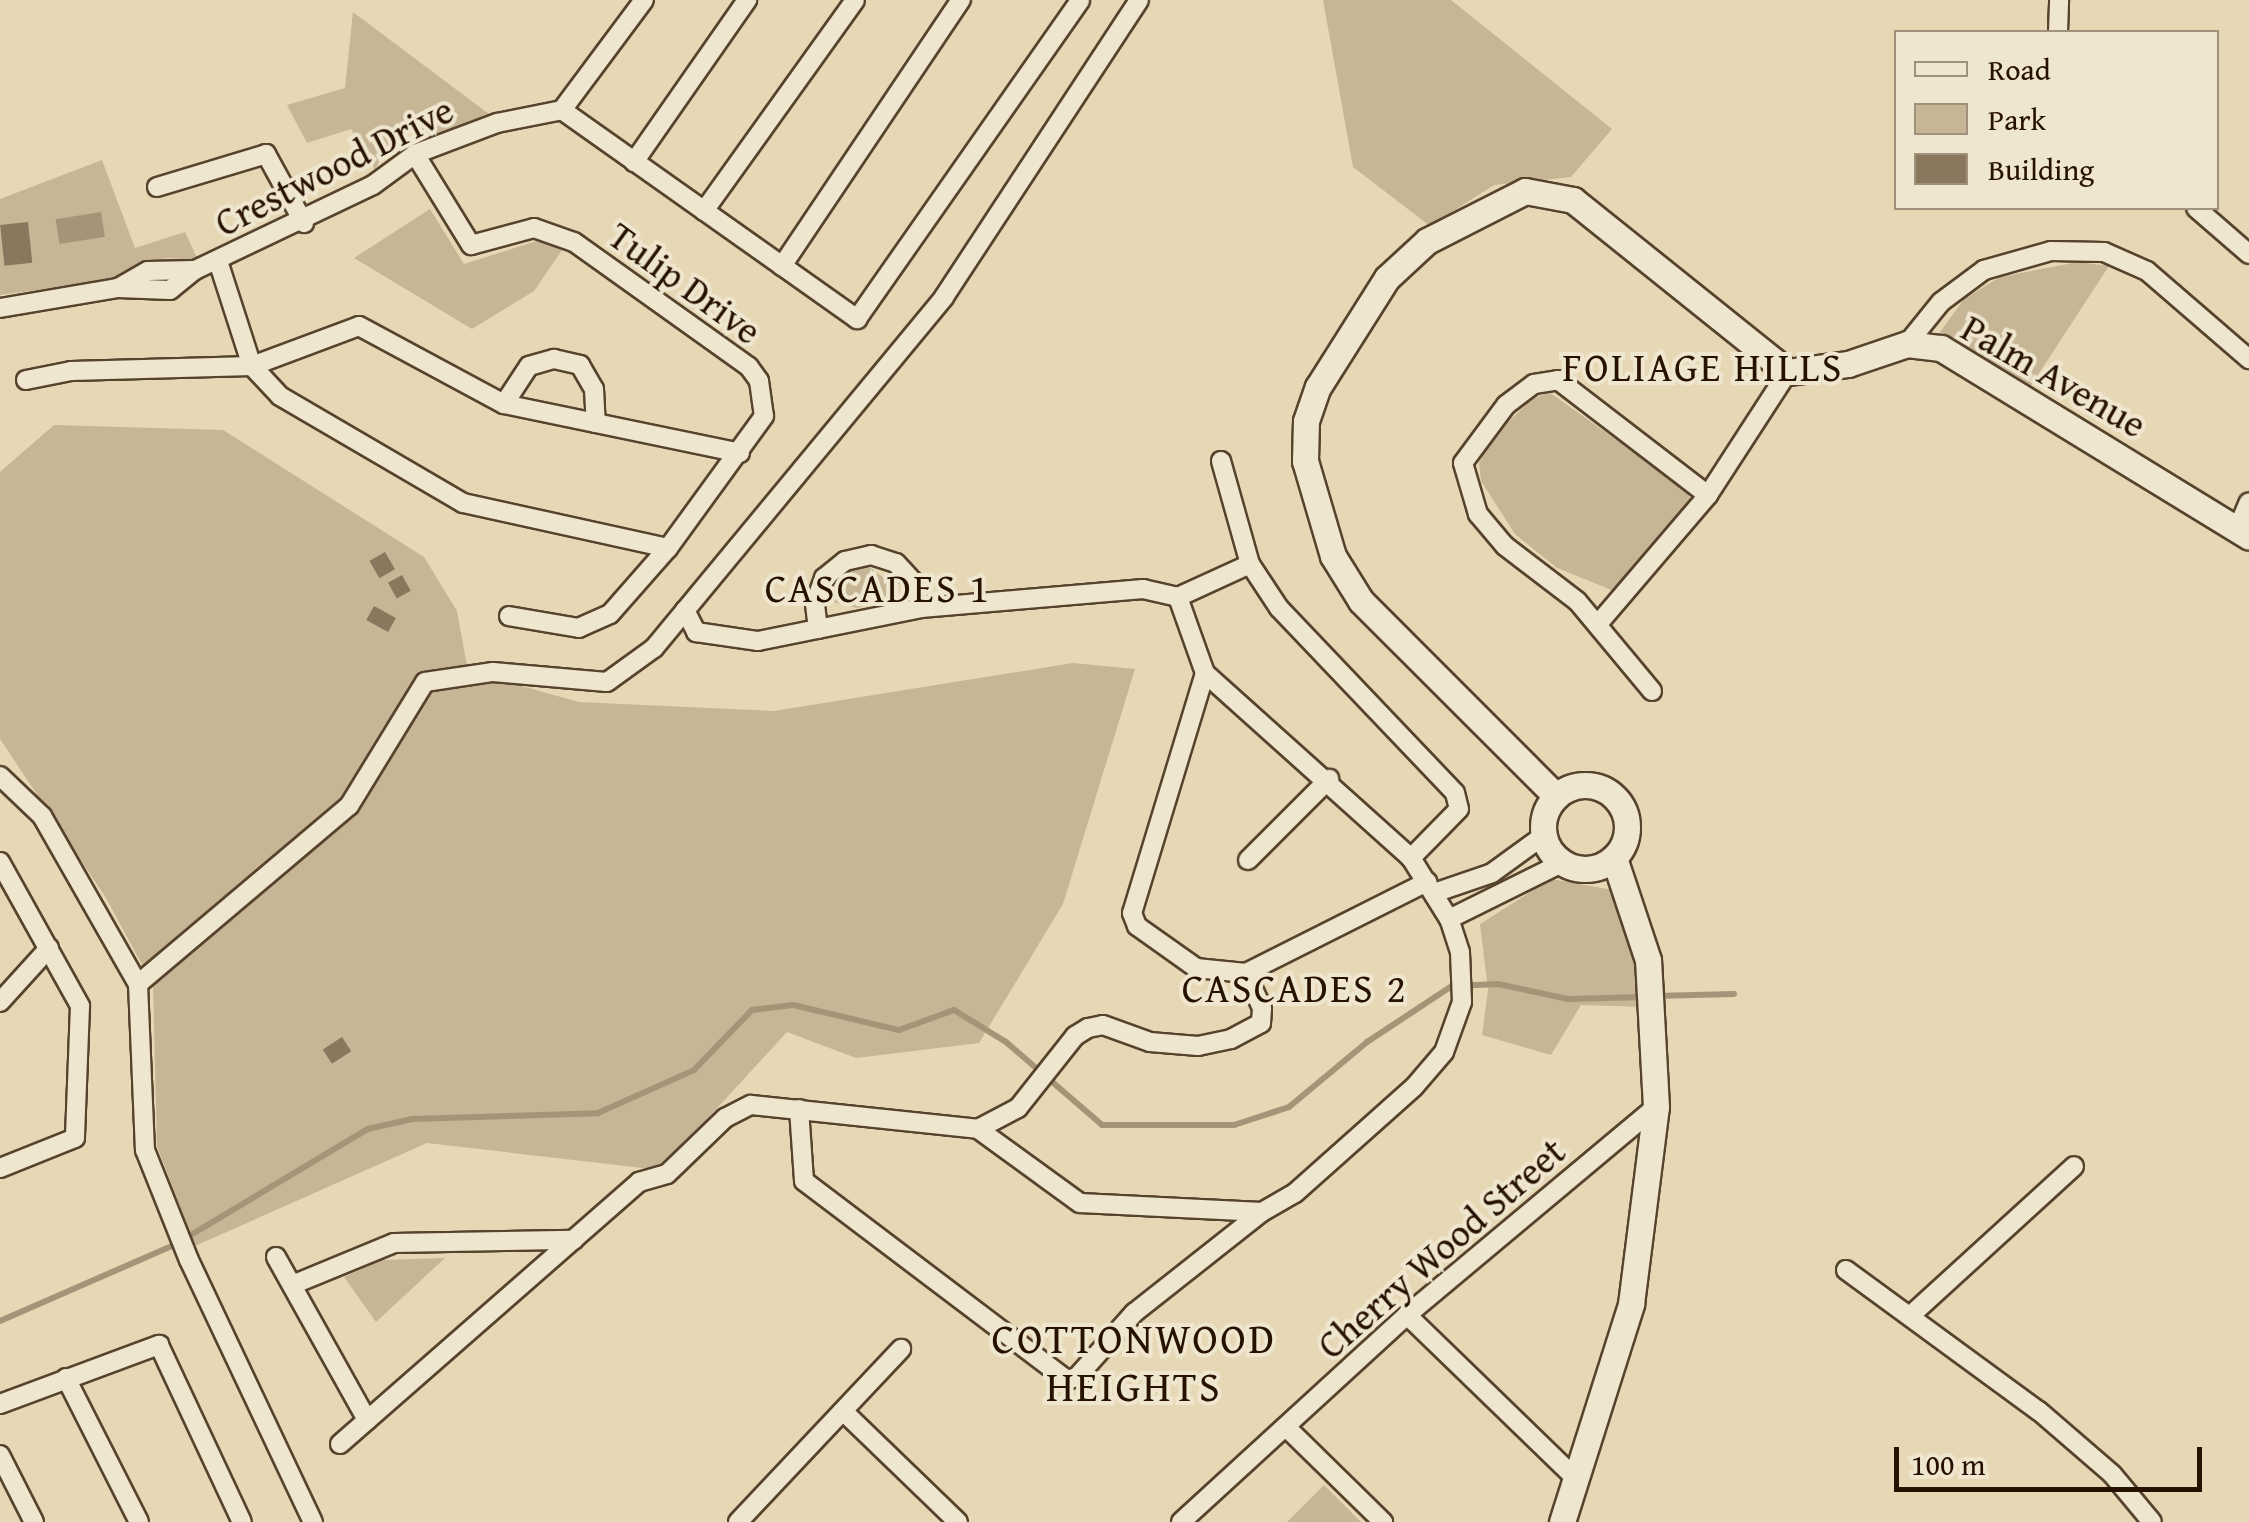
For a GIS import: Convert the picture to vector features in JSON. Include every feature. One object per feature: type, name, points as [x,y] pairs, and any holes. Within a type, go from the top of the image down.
[{"type":"street","points":[[644,0],[562,110],[857,319],[1080,0]]},
{"type":"street","points":[[634,162],[747,0]]},
{"type":"street","points":[[704,211],[855,0]]},
{"type":"street","points":[[782,266],[961,0]]},
{"type":"street","points":[[138,984],[349,806],[425,682],[493,672],[607,682],[654,648],[944,297],[1138,0]]},
{"type":"street","points":[[2058,30],[2059,0]]},
{"type":"street","name":"Crestwood Drive","points":[[0,308],[118,288],[170,290],[195,270],[304,223],[414,154],[497,123],[562,110]]},
{"type":"street","points":[[157,187],[266,154],[304,223]]},
{"type":"street","name":"Tulip Drive","points":[[414,154],[471,245],[534,228],[574,242],[750,367],[759,381],[764,416],[668,548],[610,614],[579,628],[510,616]]},
{"type":"street","points":[[1556,796],[1361,601],[1333,556],[1305,462],[1306,421],[1318,387],[1387,278],[1426,241],[1525,191],[1573,200],[1788,372],[1708,496],[1598,624]]},
{"type":"street","points":[[2198,210],[2249,254]]},
{"type":"street","points":[[1907,344],[1941,302],[1984,270],[2051,251],[2104,252],[2147,271],[2249,359]]},
{"type":"street","points":[[218,261],[252,366],[280,396],[463,503],[668,548]]},
{"type":"street","points":[[26,380],[72,371],[252,366],[359,326],[504,404],[740,453]]},
{"type":"street","name":"Palm Avenue","points":[[1788,372],[1848,364],[1907,344],[1941,348],[2243,534]]},
{"type":"street","points":[[504,404],[529,366],[554,359],[580,365],[594,389],[596,423]]},
{"type":"street","points":[[1652,691],[1598,624],[1506,546],[1478,514],[1463,463],[1479,436],[1534,384],[1558,380],[1708,496]]},
{"type":"street","points":[[1221,461],[1250,564],[1314,651],[1455,792],[1459,809],[1411,858]]},
{"type":"street","points":[[2243,534],[2249,502]]},
{"type":"street","points":[[818,629],[815,603],[824,578],[858,558],[896,563],[914,582],[920,608]]},
{"type":"street","points":[[685,610],[696,632],[758,641],[920,608],[1143,588],[1178,597],[1250,564]]},
{"type":"street","points":[[799,1108],[804,1181],[1067,1380],[1134,1313],[1262,1212],[1295,1193],[1444,1052],[1462,1002],[1460,952],[1449,919],[1411,858],[1329,779],[1205,672],[1178,597]]},
{"type":"street","points":[[1205,672],[1132,913],[1137,926],[1196,968],[1246,973],[1430,887],[1492,873],[1543,836],[1556,796]]},
{"type":"street","points":[[0,776],[42,816],[138,984],[145,1150],[189,1260],[313,1522]]},
{"type":"street","points":[[1248,860],[1329,779]]},
{"type":"street","points":[[1556,796],[1587,784],[1616,798],[1627,829],[1614,858],[1648,960],[1656,1107],[1632,1304],[1562,1522]]},
{"type":"street","points":[[1543,836],[1562,863],[1579,870],[1614,858]]},
{"type":"street","points":[[0,862],[80,1006],[75,1138],[0,1168]]},
{"type":"street","points":[[1449,919],[1562,863]]},
{"type":"street","points":[[0,1002],[49,948]]},
{"type":"street","points":[[978,1129],[1018,1108],[1074,1036],[1088,1028],[1103,1025],[1150,1042],[1198,1046],[1232,1040],[1261,1023],[1262,1008],[1246,973]]},
{"type":"street","points":[[340,1444],[640,1182],[666,1174],[724,1118],[751,1105],[978,1129],[1080,1203],[1262,1212]]},
{"type":"street","name":"Cherry Wood Street","points":[[1181,1522],[1408,1315],[1656,1107]]},
{"type":"street","points":[[1910,1316],[2074,1166]]},
{"type":"street","points":[[292,1285],[394,1243],[574,1240]]},
{"type":"street","points":[[276,1257],[367,1420]]},
{"type":"street","points":[[1846,1270],[2039,1410],[2112,1474],[2152,1522]]},
{"type":"street","points":[[1408,1315],[1578,1481]]},
{"type":"street","points":[[0,1404],[160,1344],[242,1522]]},
{"type":"street","points":[[738,1522],[846,1413],[901,1349]]},
{"type":"street","points":[[66,1378],[139,1522]]},
{"type":"street","points":[[846,1413],[958,1522]]},
{"type":"street","points":[[1286,1427],[1383,1522]]},
{"type":"street","points":[[0,1455],[34,1522]]},
{"type":"green space","points":[[1323,0],[1451,0],[1612,129],[1571,177],[1494,185],[1430,226],[1353,167]]},
{"type":"green space","points":[[353,12],[501,123],[435,135],[409,127],[396,134],[375,169],[351,129],[307,143],[287,105],[345,88]]},
{"type":"green space","points":[[102,160],[135,248],[185,232],[198,260],[167,258],[140,264],[127,278],[0,295],[0,199]]},
{"type":"green space","points":[[430,209],[464,264],[540,240],[562,250],[534,291],[472,329],[354,258]]},
{"type":"green space","points":[[2078,262],[2109,266],[2030,387],[1940,332],[1964,299],[2000,277]]},
{"type":"green space","points":[[1549,392],[1687,490],[1692,505],[1628,585],[1614,591],[1557,568],[1515,534],[1481,481],[1479,463],[1496,433],[1531,400]]},
{"type":"green space","points":[[54,425],[223,430],[424,557],[457,611],[470,682],[496,679],[579,702],[774,711],[1073,663],[1135,669],[1063,904],[979,1043],[856,1058],[787,1032],[660,1170],[427,1143],[195,1246],[157,1146],[153,985],[106,898],[0,739],[0,472]]},
{"type":"green space","points":[[865,564],[892,584],[883,600],[857,608],[833,602],[830,591],[838,578]]},
{"type":"green space","points":[[1551,879],[1613,890],[1631,928],[1643,1007],[1581,1005],[1551,1055],[1482,1035],[1488,990],[1480,924]]},
{"type":"green space","points":[[445,1258],[376,1322],[344,1277],[382,1260]]},
{"type":"green space","points":[[1324,1485],[1361,1522],[1287,1522]]},
{"type":"shaded area","points":[[101,212],[105,237],[59,244],[56,219]]},
{"type":"building","points":[[28,222],[32,263],[4,266],[0,225]]},
{"type":"building","points":[[385,552],[395,569],[379,578],[369,561]]},
{"type":"building","points":[[402,575],[411,591],[397,599],[388,583]]},
{"type":"building","points":[[374,606],[396,618],[388,632],[366,620]]},
{"type":"building","points":[[342,1037],[351,1051],[332,1064],[323,1050]]},
{"type":"waterway","points":[[0,1321],[174,1245],[368,1129],[412,1119],[598,1113],[694,1070],[752,1010],[793,1005],[899,1030],[954,1010],[1006,1042],[1102,1125],[1234,1125],[1289,1107],[1367,1042],[1452,986],[1498,984],[1568,999],[1643,997]]},
{"type":"waterway","points":[[1655,996],[1734,994]]},
{"type":"district","name":"FOLIAGE HILLS","points":[[1703,367]]},
{"type":"district","name":"CASCADES 1","points":[[878,588]]},
{"type":"district","name":"CASCADES 2","points":[[1295,988]]},
{"type":"district","name":"COTTONWOOD HEIGHTS","points":[[1134,1362]]}]
